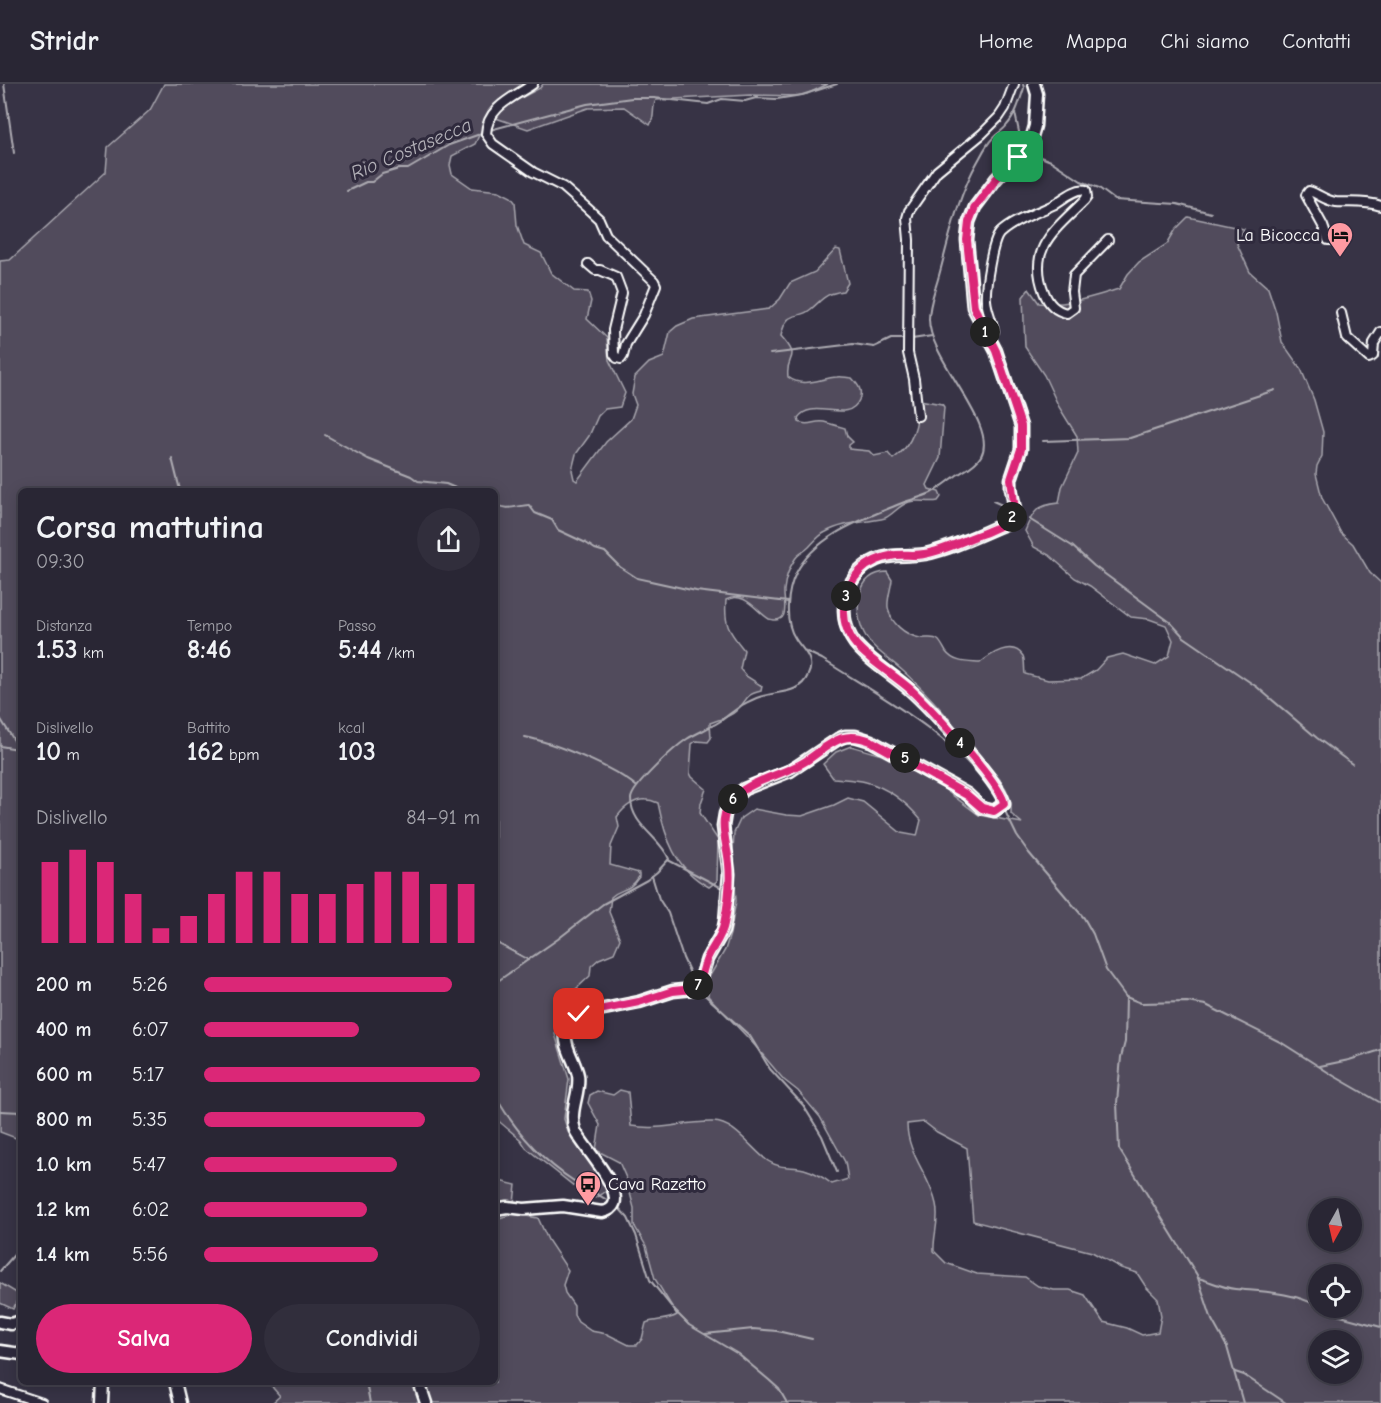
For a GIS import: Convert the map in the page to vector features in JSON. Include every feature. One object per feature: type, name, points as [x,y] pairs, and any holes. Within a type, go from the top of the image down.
[{"type":"street","points":[[533,84],[500,104],[489,121],[486,135],[493,144],[533,172],[563,187],[599,219],[606,235],[654,281],[656,285],[654,294],[638,328],[626,344],[621,359],[614,354],[613,330],[622,292],[616,276],[595,270],[588,264]]},
{"type":"street","points":[[918,416],[914,379],[908,353],[910,317],[907,218],[909,210],[937,171],[999,117],[1014,84]]},
{"type":"street","points":[[498,1208],[563,1206],[602,1212],[608,1211],[615,1202],[616,1196],[609,1179],[575,1131],[573,1112],[579,1077],[565,1037],[566,1029],[573,1017],[579,1014],[639,1002],[673,991],[694,989],[699,985],[707,959],[723,931],[725,922],[729,874],[723,826],[725,814],[736,795],[744,789],[790,771],[838,739],[855,736],[871,741],[906,759],[967,795],[986,810],[994,811],[1004,804],[1004,798],[990,776],[910,690],[859,648],[848,632],[843,617],[845,601],[852,580],[860,570],[876,560],[943,549],[1007,523],[1015,510],[1011,479],[1021,449],[1021,426],[996,351],[974,307],[967,240],[969,222],[975,207],[996,179],[1030,143],[1035,126],[1034,84]]},
{"type":"street","points":[[988,336],[994,331],[988,315],[986,297],[994,245],[1001,232],[1078,190],[1086,190],[1087,197],[1049,238],[1038,258],[1040,281],[1045,297],[1054,308],[1067,313],[1074,308],[1071,292],[1074,275],[1108,240]]},
{"type":"street","points":[[1338,240],[1328,240],[1306,195],[1309,191],[1336,202],[1381,206]]},
{"type":"street","points":[[1341,314],[1347,338],[1369,358],[1373,356],[1374,343],[1381,332]]},
{"type":"street","points":[[0,1322],[11,1324],[18,1322]]},
{"type":"street","points":[[0,1351],[18,1354]]},
{"type":"street","points":[[102,1403],[103,1385]]},
{"type":"street","points":[[176,1385],[180,1403]]},
{"type":"street","points":[[420,1385],[426,1403]]},
{"type":"street","points":[[0,1389],[42,1403]]},
{"type":"shaded area","points":[[164,84],[526,84],[499,100],[487,118],[475,144],[452,156],[450,165],[452,174],[472,188],[499,191],[511,197],[515,202],[517,225],[524,245],[541,253],[551,273],[574,291],[588,292],[591,301],[587,319],[607,338],[609,360],[625,393],[620,407],[605,409],[598,416],[589,436],[576,454],[572,470],[574,479],[577,481],[606,442],[631,419],[636,405],[632,394],[635,377],[649,363],[664,357],[670,332],[693,319],[769,309],[780,299],[790,283],[815,272],[836,249],[840,250],[848,283],[843,291],[828,295],[806,312],[789,318],[783,327],[781,336],[792,354],[788,377],[806,383],[839,377],[852,378],[859,388],[860,396],[854,407],[847,410],[804,412],[798,418],[799,422],[805,424],[824,422],[845,428],[847,436],[853,442],[849,445],[849,449],[869,451],[874,456],[888,453],[893,459],[906,447],[914,433],[919,400],[942,404],[944,407],[940,458],[927,485],[929,489],[939,492],[941,497],[938,501],[909,502],[885,518],[840,526],[821,535],[796,557],[791,566],[785,586],[785,611],[781,619],[769,619],[744,600],[732,598],[726,600],[729,628],[744,650],[740,669],[746,676],[762,686],[761,691],[748,696],[733,713],[710,723],[711,738],[708,742],[696,741],[692,744],[690,773],[706,789],[700,813],[718,840],[717,881],[709,887],[697,880],[680,862],[668,840],[658,803],[646,800],[635,801],[617,817],[619,827],[611,846],[610,865],[639,873],[639,877],[628,888],[611,897],[609,912],[620,939],[614,953],[599,959],[591,966],[590,976],[575,990],[570,1007],[555,1034],[569,1079],[564,1119],[568,1132],[606,1183],[608,1190],[596,1198],[574,1186],[526,1148],[521,1140],[498,1121],[498,488],[18,488],[18,1139],[0,1132],[0,261],[10,260],[106,172],[108,147],[150,110]]},
{"type":"shaded area","points":[[543,84],[828,84],[797,96],[750,95],[656,100],[650,125],[624,107],[588,108],[528,129],[496,118],[504,107],[540,88]]},
{"type":"shaded area","points":[[1188,217],[1244,229],[1237,244],[1250,272],[1268,288],[1282,342],[1301,369],[1314,400],[1323,432],[1322,456],[1316,474],[1322,498],[1341,533],[1353,544],[1370,573],[1381,583],[1381,1403],[431,1403],[426,1385],[498,1385],[498,1218],[514,1214],[538,1218],[548,1240],[568,1270],[563,1285],[565,1293],[574,1306],[574,1315],[578,1322],[591,1331],[607,1334],[629,1345],[637,1345],[642,1339],[646,1323],[677,1315],[655,1279],[646,1246],[634,1225],[634,1208],[619,1162],[596,1150],[600,1125],[588,1103],[590,1095],[597,1091],[613,1095],[620,1090],[628,1092],[631,1126],[721,1123],[736,1131],[772,1164],[808,1170],[832,1184],[848,1179],[845,1162],[820,1117],[708,996],[708,979],[725,950],[736,901],[734,833],[741,818],[754,809],[802,816],[848,798],[863,802],[901,833],[917,836],[921,820],[896,797],[866,782],[833,778],[823,764],[836,752],[851,746],[882,755],[940,786],[979,815],[1022,823],[1011,814],[1010,798],[997,776],[935,703],[867,639],[861,624],[858,604],[863,586],[877,574],[887,572],[892,580],[888,607],[895,623],[914,636],[936,639],[949,656],[957,660],[980,663],[1001,650],[1013,649],[1023,656],[1025,674],[1048,680],[1081,679],[1096,670],[1107,658],[1123,654],[1155,665],[1169,656],[1173,640],[1166,625],[1149,619],[1131,617],[1090,586],[1075,578],[1049,555],[1034,547],[1025,531],[1037,510],[1046,505],[1059,503],[1062,487],[1078,453],[1077,436],[1059,407],[1044,375],[1025,347],[1023,297],[1029,289],[1039,303],[1049,304],[1079,300],[1119,289],[1139,262],[1167,244],[1176,229]],"holes":[[[924,1122],[937,1132],[967,1148],[973,1221],[1092,1252],[1121,1268],[1137,1273],[1158,1299],[1161,1316],[1158,1332],[1142,1335],[1127,1328],[1103,1322],[1085,1295],[1070,1290],[1054,1290],[1038,1286],[1025,1277],[977,1274],[946,1263],[934,1251],[936,1204],[911,1145],[907,1124]]]},
{"type":"shaded area","points":[[498,1181],[516,1185],[514,1203],[498,1203]]},
{"type":"shaded area","points":[[0,1283],[18,1294],[13,1309],[0,1303]]},
{"type":"shaded area","points":[[272,1385],[416,1385],[422,1403],[272,1403],[280,1396]]},
{"type":"waterway","points":[[4,84],[14,153]]},
{"type":"waterway","name":"Rio Costasecca","points":[[490,130],[587,104],[632,98],[708,104],[722,99],[745,101],[756,98],[777,99],[802,95],[837,84]]},
{"type":"waterway","points":[[498,981],[603,904],[647,880],[669,859],[665,851],[641,824],[632,808],[633,793],[655,767],[687,739],[719,722],[744,704],[761,697],[794,689],[804,681],[810,669],[809,659],[795,638],[788,615],[793,580],[804,560],[827,539],[854,523],[942,487],[973,465],[981,456],[984,443],[980,427],[940,353],[932,335],[929,314],[964,189],[986,147],[1013,117],[1024,88],[1023,84]]},
{"type":"waterway","points":[[1015,113],[1022,146]]},
{"type":"waterway","name":"Rio Costasecca","points":[[347,191],[366,182],[372,182],[382,174],[408,169],[449,145],[483,133]]},
{"type":"waterway","points":[[1027,152],[1051,161],[1081,181],[1099,188],[1115,200],[1177,204],[1211,213]]},
{"type":"waterway","points":[[912,339],[932,336]]},
{"type":"waterway","points":[[770,354],[853,344],[874,347],[891,339],[906,339]]},
{"type":"waterway","points":[[1043,441],[1130,438],[1275,390]]},
{"type":"waterway","points":[[325,435],[368,459],[418,481],[446,484],[455,488]]},
{"type":"waterway","points":[[172,458],[180,488]]},
{"type":"waterway","points":[[993,501],[1011,509]]},
{"type":"waterway","points":[[498,506],[508,508],[529,505],[535,513],[552,520],[558,530],[605,552],[620,567],[637,578],[696,591],[788,602]]},
{"type":"waterway","points":[[1029,519],[1072,546],[1094,566],[1170,622],[1184,637],[1257,687],[1317,738],[1352,764]]},
{"type":"waterway","points":[[807,652],[822,659],[915,718],[957,752],[994,794]]},
{"type":"waterway","points":[[0,718],[18,747]]},
{"type":"waterway","points":[[525,737],[583,757],[613,771],[636,786]]},
{"type":"waterway","points":[[0,746],[18,749]]},
{"type":"waterway","points":[[1004,809],[1017,836],[1029,853],[1084,918],[1093,934],[1106,970],[1126,997],[1141,1003],[1187,1002],[1206,1005],[1282,1043],[1381,1103]]},
{"type":"waterway","points":[[668,860],[724,889]]},
{"type":"waterway","points":[[652,876],[659,899],[668,913],[683,958],[695,984]]},
{"type":"waterway","points":[[498,944],[529,960]]},
{"type":"waterway","points":[[698,989],[750,1036],[770,1069],[803,1105],[822,1136],[837,1172]]},
{"type":"waterway","points":[[1126,997],[1125,1042],[1121,1057],[1117,1103],[1119,1149],[1197,1275],[1212,1320],[1227,1347],[1243,1403]]},
{"type":"waterway","points":[[1320,1066],[1381,1050]]},
{"type":"waterway","points":[[498,1101],[520,1132],[550,1163],[574,1181],[610,1202]]},
{"type":"waterway","points":[[0,1111],[18,1112]]},
{"type":"waterway","points":[[618,1207],[628,1218],[636,1235],[650,1280],[675,1311],[689,1325],[738,1354],[779,1389],[787,1403]]},
{"type":"waterway","points":[[0,1271],[18,1250]]},
{"type":"waterway","points":[[1198,1278],[1230,1288],[1288,1295],[1308,1301]]},
{"type":"waterway","points":[[1348,1318],[1381,1327]]},
{"type":"waterway","points":[[705,1334],[753,1329],[777,1331],[812,1339]]},
{"type":"waterway","points":[[1235,1372],[1244,1375],[1286,1403]]},
{"type":"waterway","points":[[367,1385],[370,1403]]},
{"type":"place","name":"La Bicocca","points":[[1340,258]]},
{"type":"place","name":"Cava Razetto","points":[[588,1207]]},
{"type":"route","points":[[579,1014],[623,1006],[673,991],[694,989],[699,985],[707,959],[723,931],[725,922],[729,862],[723,826],[730,802],[744,789],[790,771],[838,739],[855,736],[871,741],[967,795],[986,810],[994,811],[1004,804],[1004,798],[990,776],[910,690],[859,648],[848,632],[843,617],[845,601],[852,580],[860,570],[876,560],[943,549],[1007,523],[1012,518],[1015,510],[1011,479],[1021,449],[1021,426],[996,351],[974,307],[967,240],[969,222],[975,207],[996,179],[1018,157]]}]
